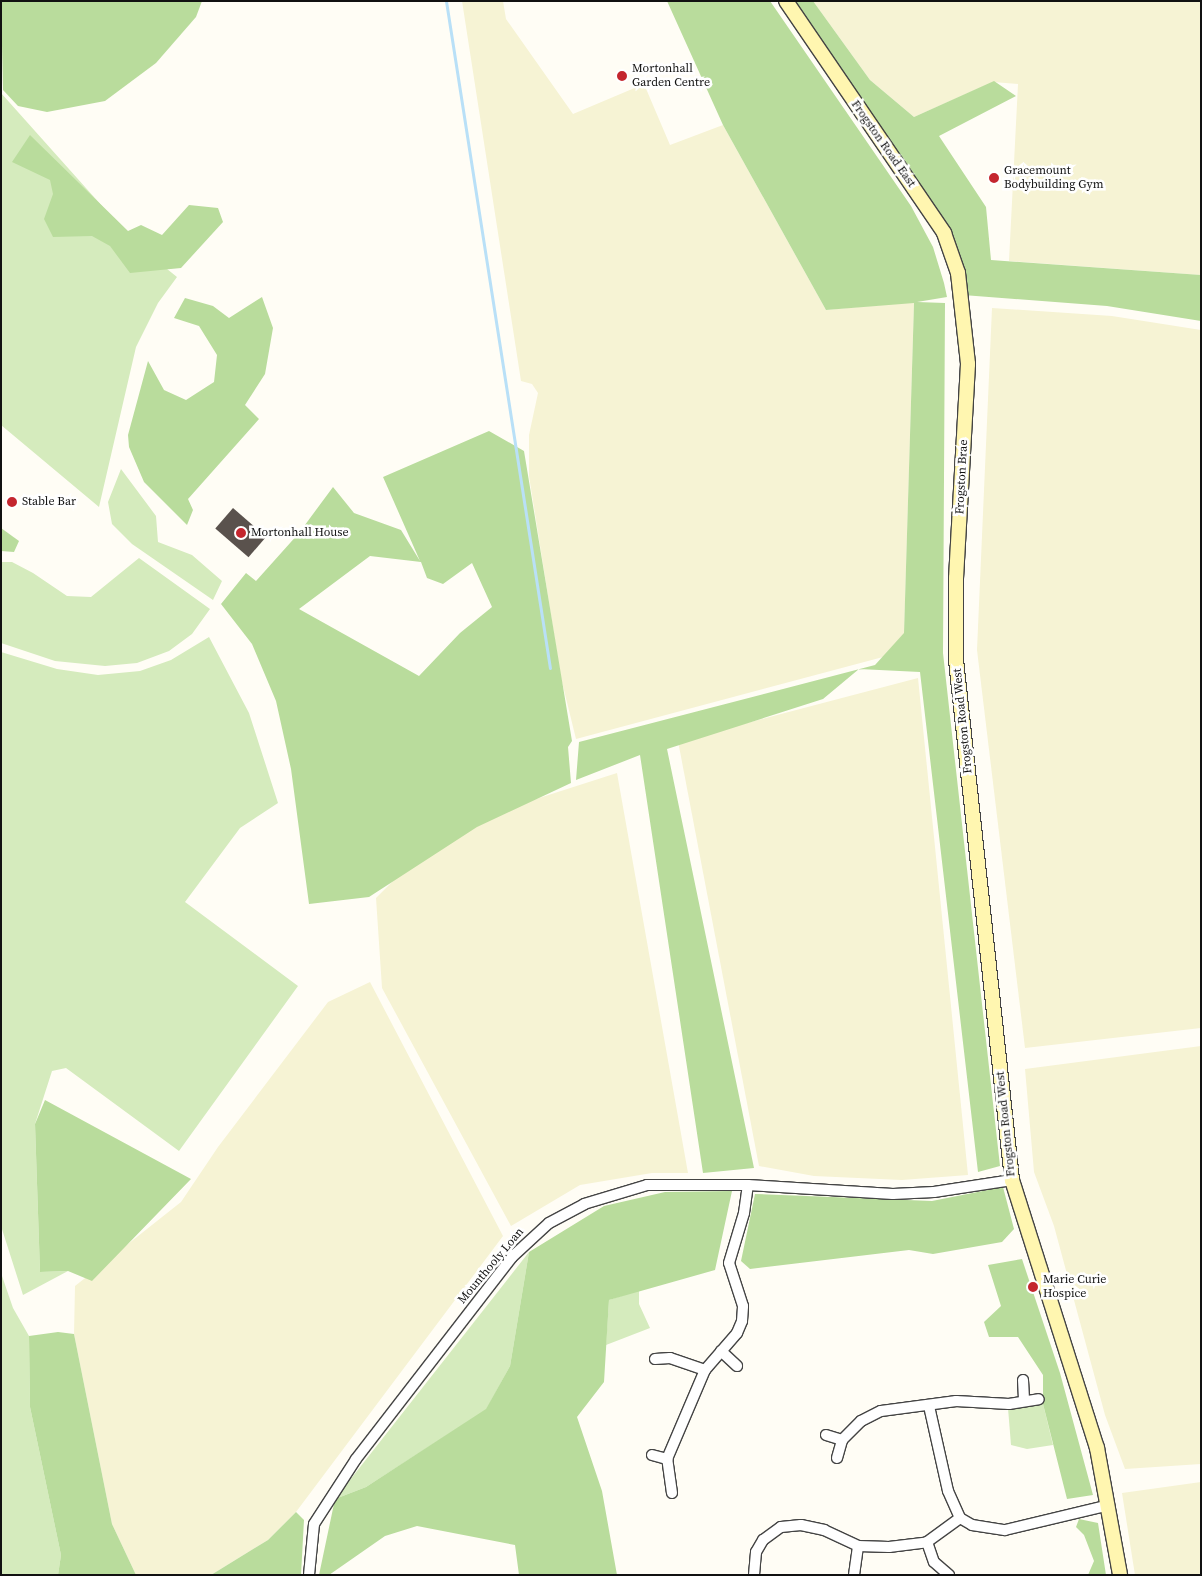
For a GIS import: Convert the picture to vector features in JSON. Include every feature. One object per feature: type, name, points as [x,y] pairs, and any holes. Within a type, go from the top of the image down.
[{"type":"main road","name":"Frogston Road East","points":[[786,1],[944,233],[963,295]]},
{"type":"main road","name":"Frogston Brae","points":[[956,660],[956,578],[968,364],[963,295]]},
{"type":"main road","name":"Frogston Road West","points":[[956,660],[1012,1180],[1097,1448],[1120,1575]]},
{"type":"street","name":"Mounthooly Loan","points":[[309,1575],[314,1524],[356,1459],[529,1238],[584,1204],[624,1190],[666,1184],[748,1185],[893,1194],[934,1192],[1012,1180]]},
{"type":"street","points":[[672,1493],[667,1459],[705,1370],[742,1321],[743,1306],[729,1263],[744,1213],[748,1185]]},
{"type":"street","points":[[721,1351],[737,1366]]},
{"type":"street","points":[[655,1360],[670,1358],[705,1370]]},
{"type":"street","points":[[1023,1380],[1024,1401]]},
{"type":"street","points":[[837,1458],[842,1440],[872,1414],[956,1401],[1009,1404],[1039,1398]]},
{"type":"street","points":[[930,1406],[939,1462],[960,1518],[994,1531],[1109,1506]]},
{"type":"street","points":[[826,1435],[842,1440]]},
{"type":"street","points":[[652,1455],[667,1459]]},
{"type":"street","points":[[754,1575],[756,1552],[762,1540],[781,1527],[824,1530],[858,1546],[889,1547],[927,1542],[960,1518]]},
{"type":"street","points":[[927,1542],[943,1574]]},
{"type":"street","points":[[854,1575],[858,1546]]},
{"type":"shaded area","points":[[462,1],[503,1],[506,19],[573,114],[644,84],[670,145],[723,125],[826,310],[914,302],[904,634],[883,657],[576,739],[561,678],[529,476],[529,435],[538,393],[532,384],[521,381]]},
{"type":"shaded area","points":[[813,1],[1201,1],[1201,275],[1009,261],[1018,84],[993,82],[914,117],[870,80]]},
{"type":"shaded area","points":[[992,308],[1112,316],[1201,330],[1201,1028],[1025,1048],[977,650]]},
{"type":"shaded area","points":[[918,678],[968,1175],[902,1180],[814,1176],[759,1166],[678,741]]},
{"type":"shaded area","points":[[617,773],[688,1173],[652,1173],[580,1185],[511,1226],[382,988],[376,898],[409,865],[499,811]]},
{"type":"shaded area","points":[[370,982],[503,1236],[296,1512],[268,1540],[211,1575],[136,1575],[112,1524],[74,1334],[75,1286],[181,1202],[218,1147],[328,1002]]},
{"type":"shaded area","points":[[1201,1046],[1201,1464],[1125,1469],[1105,1415],[1054,1226],[1034,1172],[1025,1069]]},
{"type":"shaded area","points":[[1201,1482],[1201,1575],[1135,1575],[1122,1493]]},
{"type":"green space","points":[[1,1],[202,1],[196,17],[156,63],[105,101],[47,112],[18,106],[3,90]]},
{"type":"green space","points":[[667,1],[770,1],[911,206],[933,247],[944,283],[947,297],[917,302],[945,303],[943,653],[1000,1166],[978,1172],[920,672],[860,669],[875,665],[904,633],[914,303],[826,310],[723,125]]},
{"type":"green space","points":[[786,1],[813,1],[870,80],[914,117],[994,81],[1016,96],[939,136],[986,207],[991,260],[1201,275],[1201,321],[1107,306],[963,295],[952,251]]},
{"type":"green space","points":[[1,93],[136,244],[177,277],[158,303],[136,347],[99,507],[1,425]]},
{"type":"green space","points":[[30,135],[128,231],[141,225],[162,235],[189,205],[218,208],[223,222],[181,268],[130,273],[110,246],[92,236],[53,237],[44,219],[53,194],[50,180],[12,162]]},
{"type":"green space","points":[[262,297],[273,328],[265,374],[245,405],[259,419],[188,499],[193,510],[187,525],[144,482],[129,447],[128,435],[148,361],[164,390],[186,400],[214,382],[217,355],[199,326],[174,318],[185,298],[213,306],[229,318]]},
{"type":"green space","points":[[489,431],[524,451],[572,741],[568,747],[571,783],[477,827],[369,897],[309,904],[291,769],[276,701],[252,644],[221,604],[246,573],[256,581],[299,533],[333,487],[354,513],[401,530],[420,561],[383,477]],"holes":[[[370,556],[421,562],[427,578],[443,584],[472,563],[492,607],[460,633],[419,676],[299,609]]]},
{"type":"green space","points":[[121,469],[156,516],[158,542],[192,555],[222,581],[213,600],[132,544],[112,524],[108,502]]},
{"type":"green space","points":[[1,528],[19,541],[14,552],[1,551]]},
{"type":"green space","points":[[139,558],[210,609],[192,634],[169,651],[137,663],[105,666],[55,661],[1,643],[1,562],[12,562],[33,573],[67,596],[91,597]]},
{"type":"green space","points":[[209,637],[249,713],[278,803],[240,828],[185,902],[298,986],[179,1151],[66,1068],[52,1071],[35,1124],[40,1272],[68,1271],[23,1295],[1,1226],[1,652],[57,669],[98,675],[140,671],[171,660]]},
{"type":"green space","points":[[859,669],[823,699],[667,749],[754,1168],[703,1173],[640,755],[576,780],[579,742]]},
{"type":"green space","points":[[45,1100],[191,1179],[92,1281],[68,1271],[40,1272],[35,1124]]},
{"type":"green space","points":[[1003,1187],[1014,1229],[1002,1242],[933,1254],[909,1250],[750,1269],[741,1261],[755,1194],[932,1201]]},
{"type":"green space","points":[[732,1191],[715,1270],[609,1300],[604,1382],[577,1417],[602,1491],[617,1575],[519,1575],[515,1545],[417,1526],[385,1536],[329,1575],[319,1575],[335,1499],[366,1487],[486,1409],[510,1366],[529,1252],[604,1206],[665,1192]]},
{"type":"green space","points":[[529,1252],[510,1366],[486,1410],[366,1487],[335,1499]]},
{"type":"green space","points":[[1022,1259],[1060,1373],[1093,1495],[1067,1499],[1043,1404],[1043,1375],[1018,1337],[989,1337],[984,1322],[1001,1306],[988,1265]]},
{"type":"green space","points":[[1,1273],[13,1308],[29,1336],[30,1407],[61,1555],[58,1575],[1,1575]]},
{"type":"green space","points":[[639,1290],[639,1304],[650,1328],[606,1345],[609,1300]]},
{"type":"green space","points":[[58,1332],[74,1334],[112,1524],[136,1575],[58,1575],[61,1555],[30,1407],[29,1336]]},
{"type":"green space","points":[[1043,1404],[1053,1445],[1027,1449],[1011,1445],[1008,1408]]},
{"type":"green space","points":[[296,1512],[304,1520],[301,1575],[211,1575],[268,1540]]},
{"type":"green space","points":[[1079,1519],[1098,1523],[1106,1575],[1088,1575],[1094,1561],[1084,1535],[1076,1527]]},
{"type":"building","name":"Mortonhall House","points":[[233,508],[266,537],[248,557],[215,528]]},
{"type":"waterway","points":[[446,1],[550,668]]},
{"type":"place","name":"Mortonhall Garden Centre","points":[[622,76]]},
{"type":"place","name":"Gracemount Bodybuilding Gym","points":[[994,178]]},
{"type":"place","name":"Stable Bar","points":[[12,502]]},
{"type":"place","name":"Mortonhall House","points":[[241,533]]},
{"type":"place","name":"Marie Curie Hospice","points":[[1033,1287]]}]
